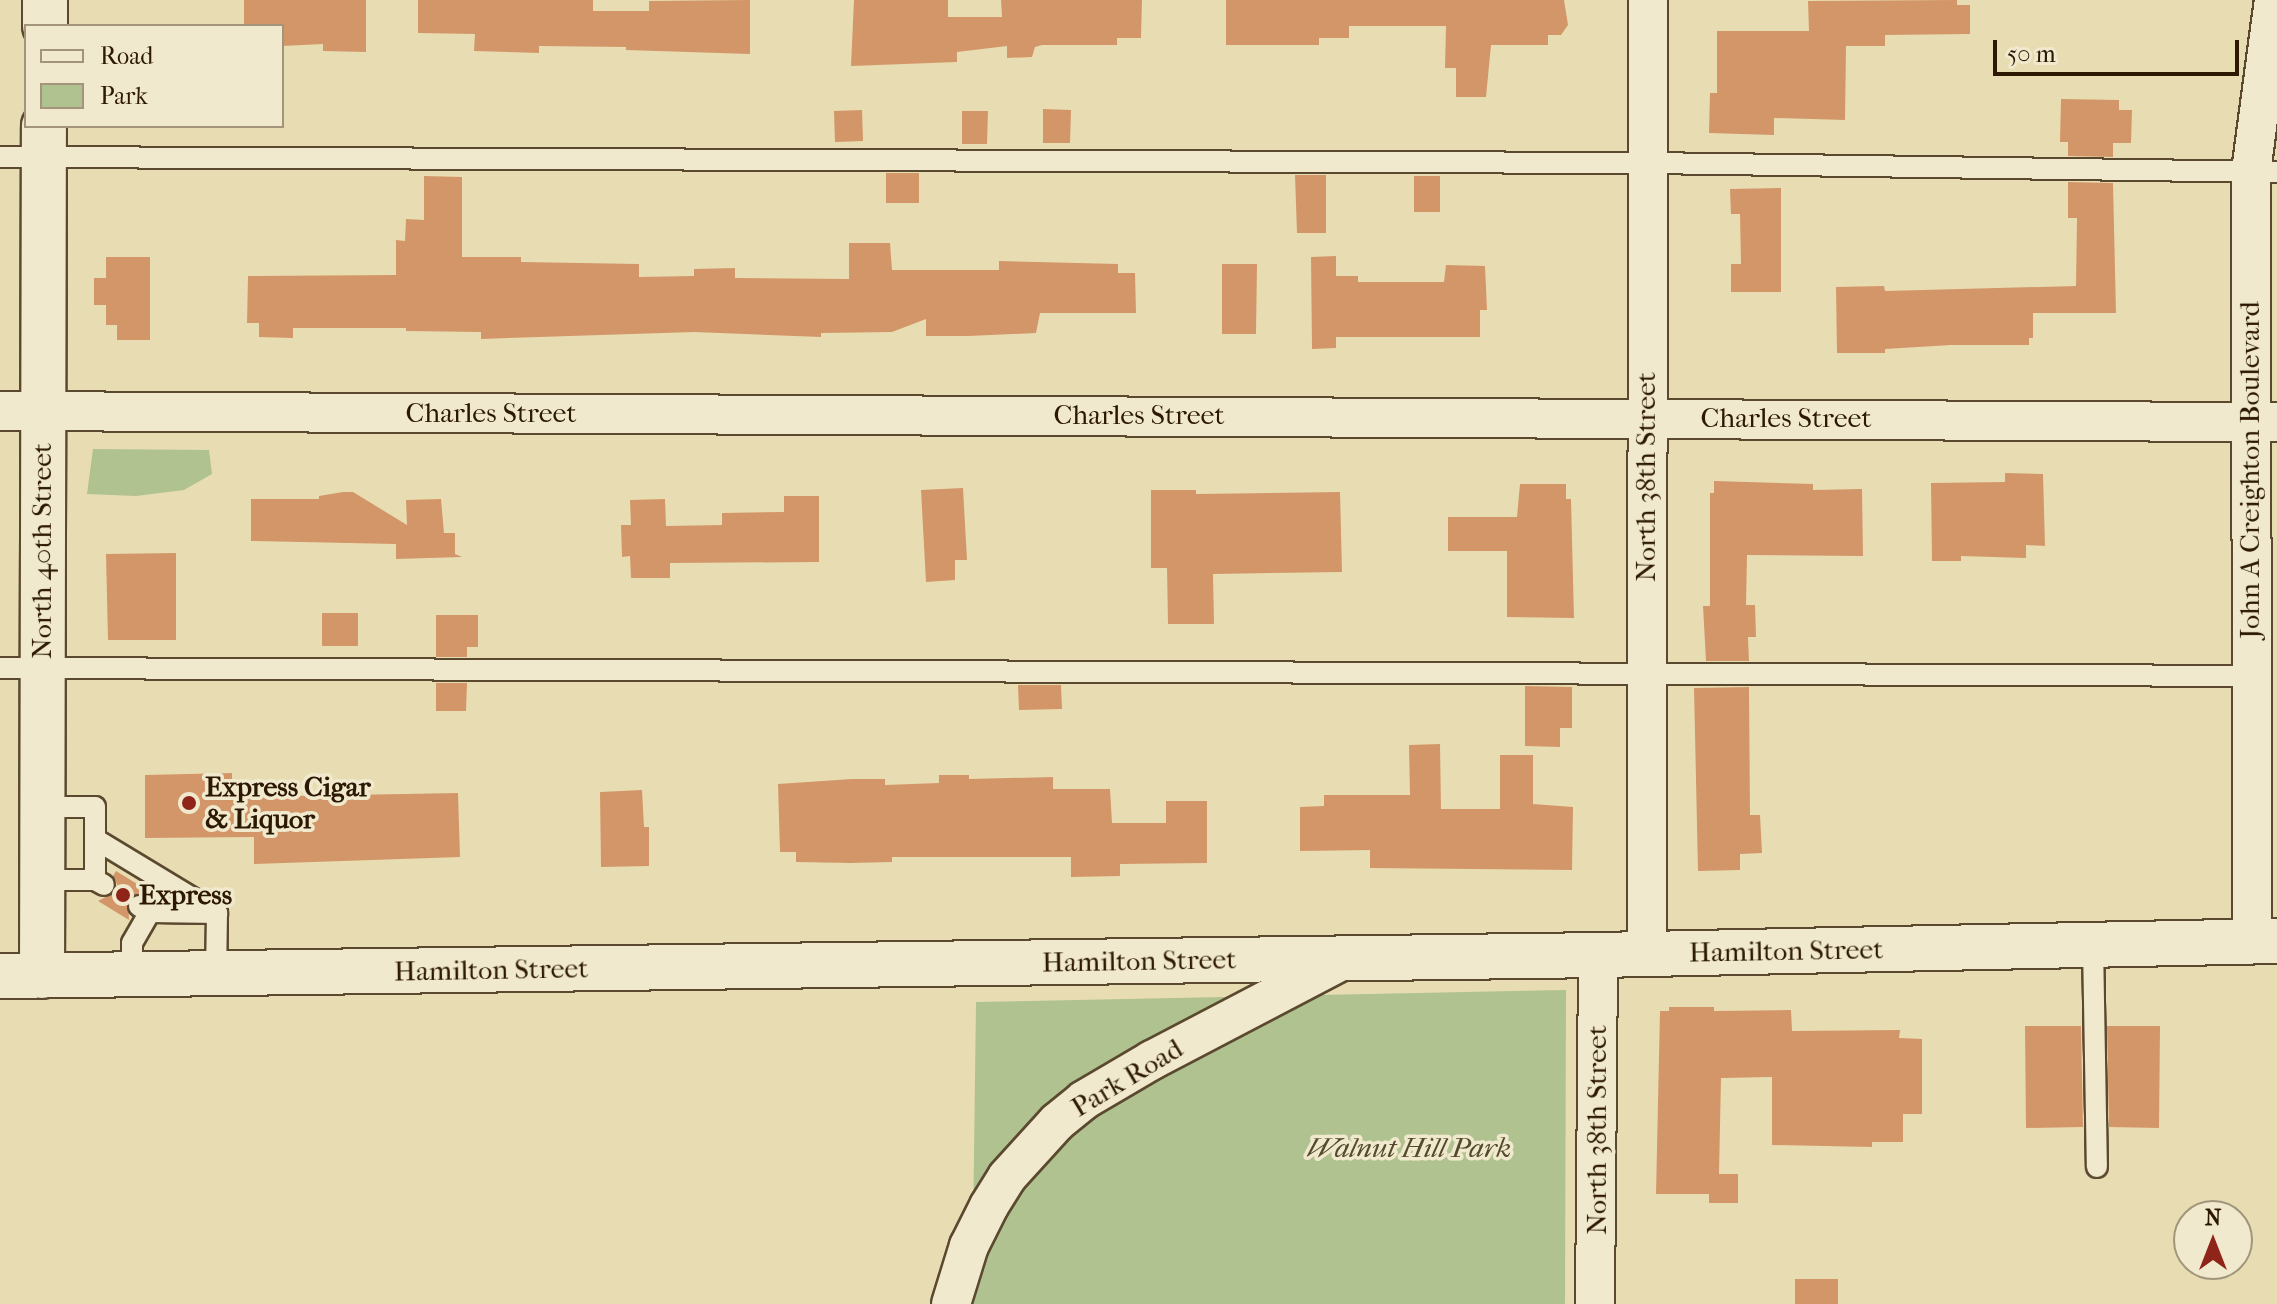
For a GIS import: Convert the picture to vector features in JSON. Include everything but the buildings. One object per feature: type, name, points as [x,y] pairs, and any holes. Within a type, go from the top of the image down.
[{"type":"main road","points":[[45,0],[45,24]]},
{"type":"main road","name":"North 40th Street","points":[[21,976],[42,880],[42,807],[21,668],[21,411],[44,142]]},
{"type":"main road","name":"Hamilton Street","points":[[21,976],[1345,959],[2264,941]]},
{"type":"street","name":"North 38th Street","points":[[1647,954],[1648,0]]},
{"type":"street","name":"John A Creighton Boulevard","points":[[2264,941],[2250,676],[2263,422],[2264,172],[2259,93],[2274,0]]},
{"type":"street","name":"Charles Street","points":[[21,411],[2263,422]]},
{"type":"street","name":"North 38th Street","points":[[1595,1304],[1598,955]]},
{"type":"street","name":"Park Road","points":[[951,1304],[969,1246],[989,1206],[1007,1177],[1057,1122],[1084,1100],[1152,1060],[1345,959]]},
{"type":"lane","points":[[0,157],[44,142],[2264,172]]},
{"type":"lane","points":[[21,668],[2250,676]]},
{"type":"lane","points":[[42,807],[95,807],[99,883],[42,880]]},
{"type":"lane","points":[[95,839],[217,913]]},
{"type":"lane","points":[[132,975],[132,943],[145,909],[217,913]]},
{"type":"lane","points":[[216,974],[217,913]]},
{"type":"lane","points":[[2093,944],[2097,1167]]},
{"type":"green space","points":[[93,449],[209,450],[212,474],[184,490],[136,496],[87,494]]},
{"type":"green space","name":"Walnut Hill Park","points":[[1566,990],[1565,1304],[972,1304],[976,1002]]},
{"type":"place","name":"Express Cigar & Liquor","points":[[189,803]]},
{"type":"place","name":"Express","points":[[123,895]]}]
